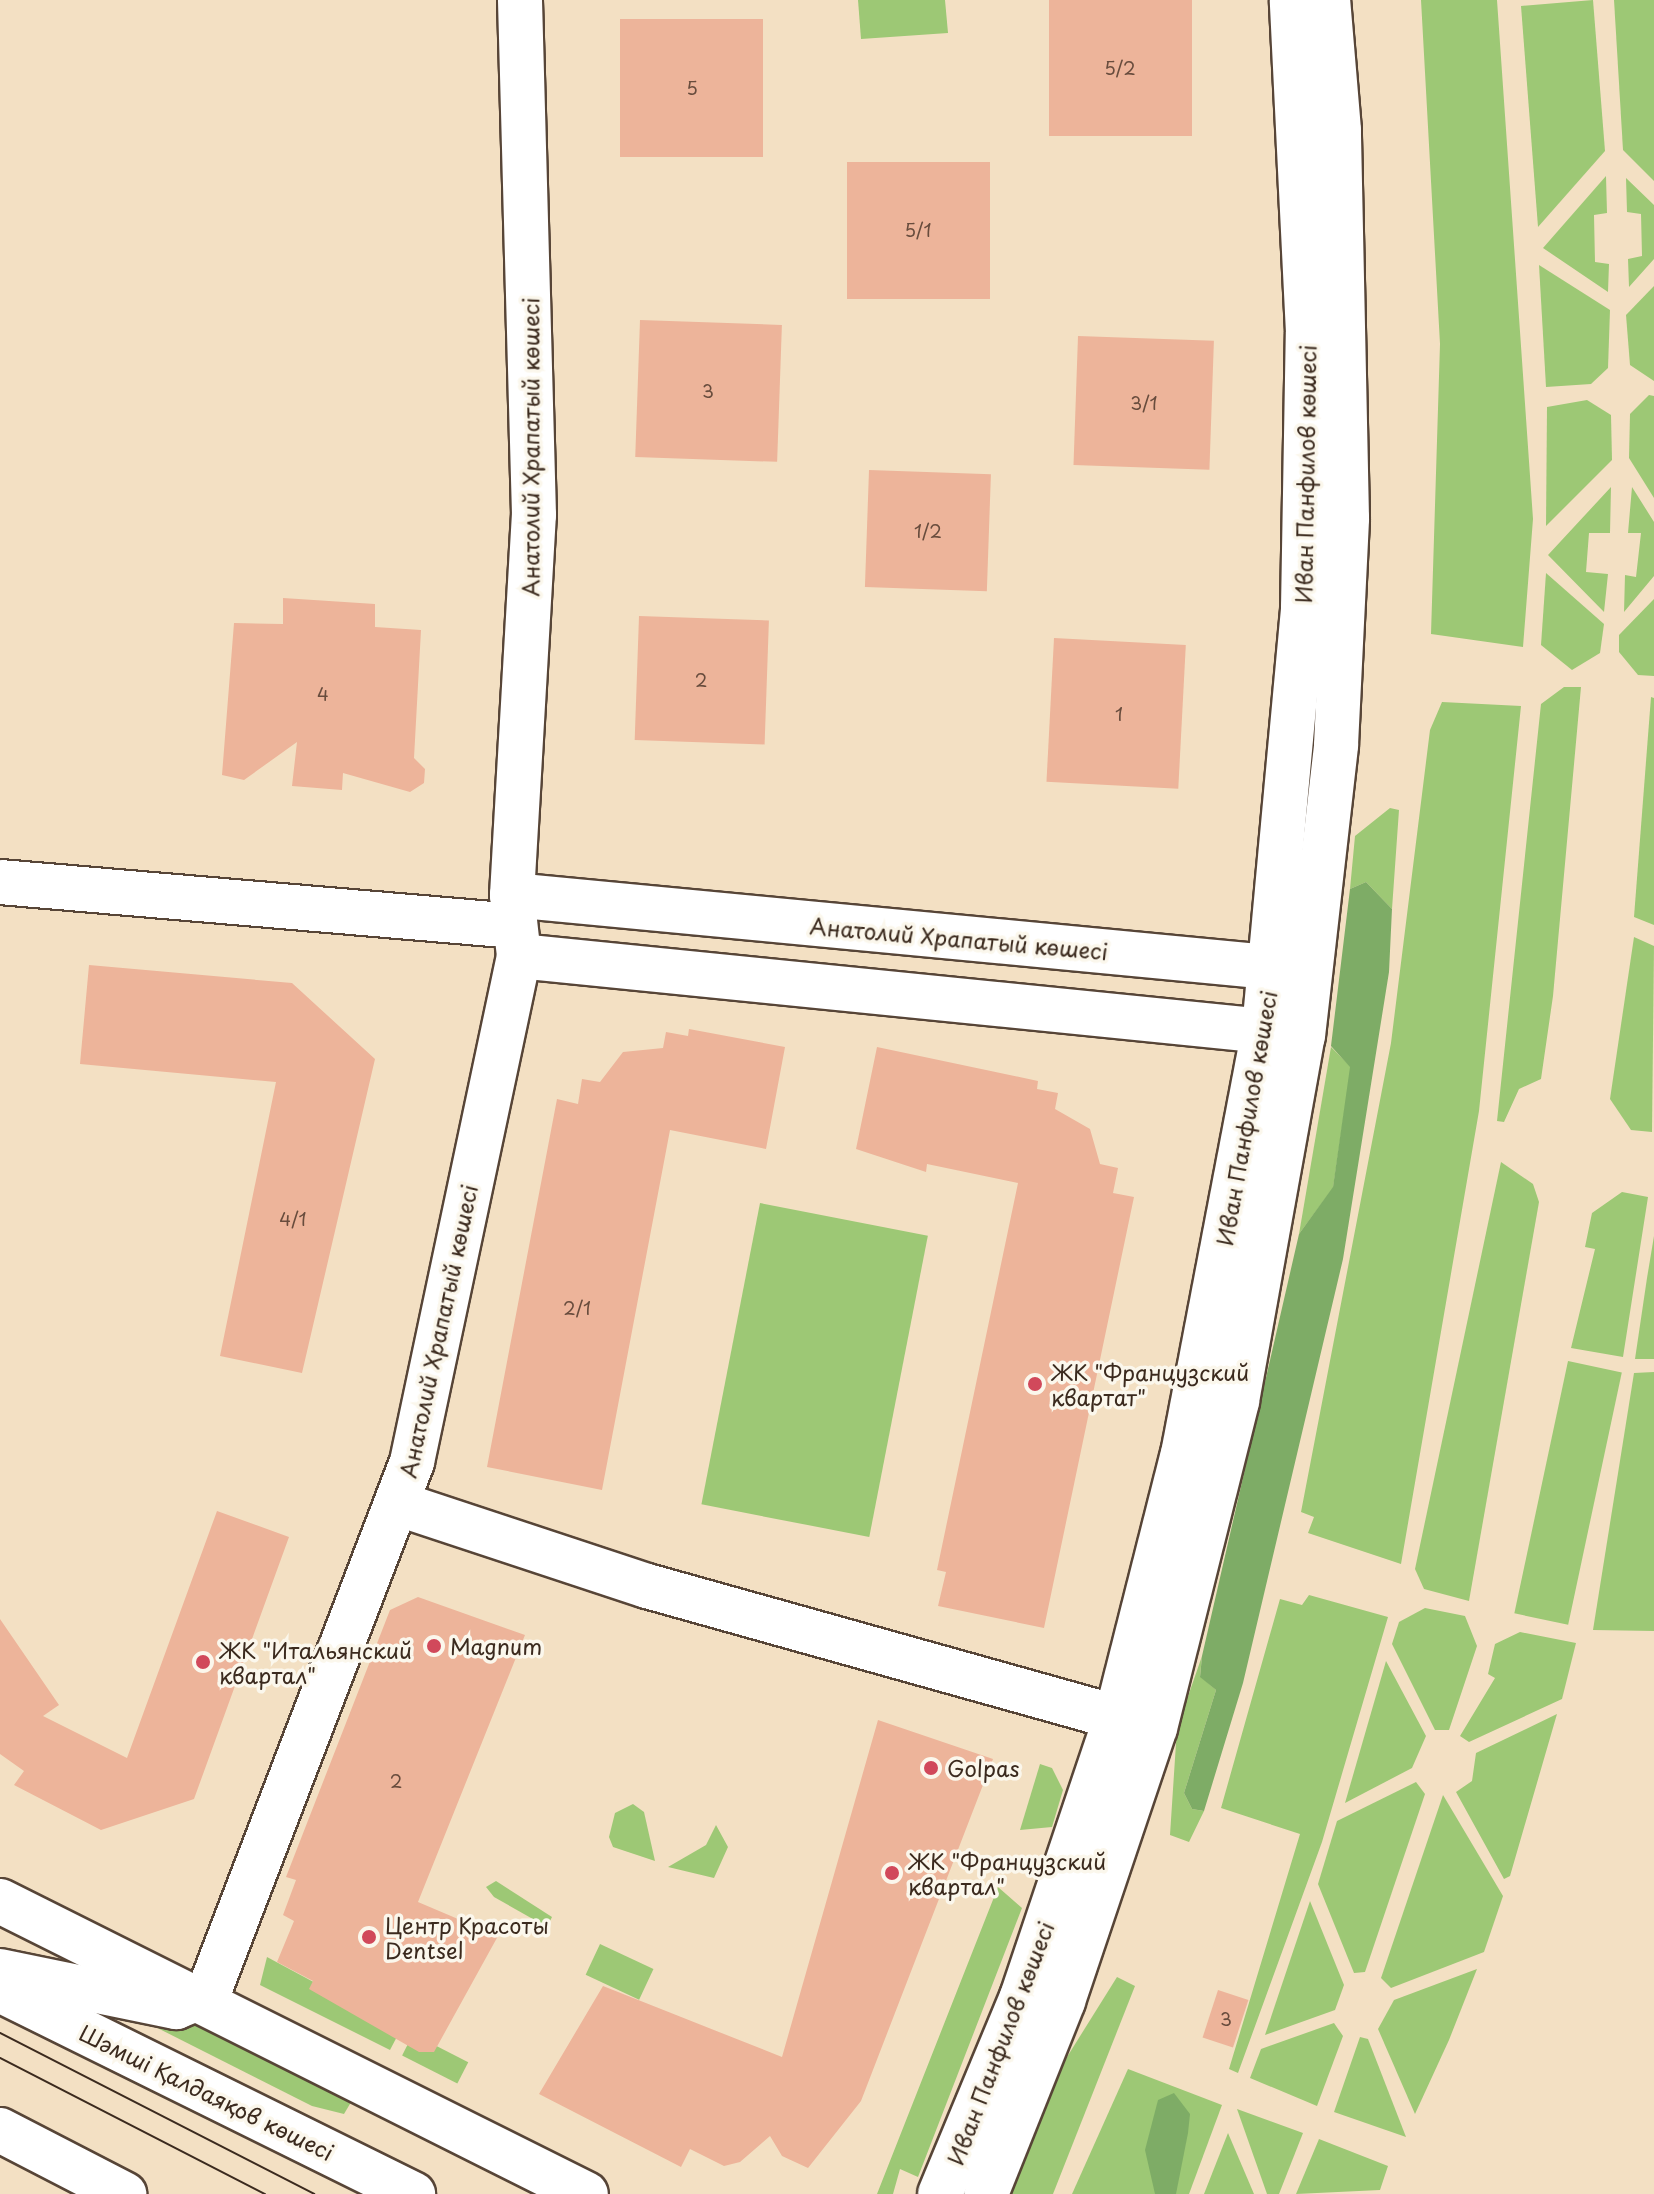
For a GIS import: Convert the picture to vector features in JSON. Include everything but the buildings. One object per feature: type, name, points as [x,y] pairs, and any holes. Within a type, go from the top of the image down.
[{"type":"street","name":"Анатолий Храпатый көшесі","points":[[196,2002],[222,1970],[370,1558],[399,1504],[515,925],[534,515],[520,0]]},
{"type":"street","name":"Иван Панфилов көшесі","points":[[1292,0],[1308,333],[1292,969]]},
{"type":"street","name":"Иван Панфилов көшесі","points":[[986,2194],[1063,2001],[1135,1723],[1183,1454],[1284,1033],[1292,969],[1336,745],[1347,518],[1339,130],[1328,0]]},
{"type":"street","points":[[0,882],[515,925],[1284,1033]]},
{"type":"street","name":"Анатолий Храпатый көшесі","points":[[515,925],[1292,969]]},
{"type":"street","points":[[399,1504],[593,1570],[1135,1723]]},
{"type":"street","name":"Иван Панфилов көшесі","points":[[940,2194],[1135,1723]]},
{"type":"street","points":[[0,1901],[196,2002],[586,2194]]},
{"type":"street","points":[[0,1971],[176,2007],[196,2002]]},
{"type":"street","name":"Шәмші Қалдаяқов көшесі","points":[[0,1990],[413,2194]]},
{"type":"street","points":[[0,2130],[124,2194]]},
{"type":"green space","points":[[858,0],[945,0],[948,33],[861,39]]},
{"type":"green space","points":[[1421,0],[1497,0],[1533,519],[1523,647],[1431,634],[1440,344]]},
{"type":"green space","points":[[1593,0],[1605,151],[1538,227],[1521,6]]},
{"type":"green space","points":[[1614,0],[1654,0],[1654,181],[1623,150]]},
{"type":"green space","points":[[1606,176],[1607,213],[1594,215],[1595,262],[1609,264],[1608,292],[1543,248]]},
{"type":"green space","points":[[1626,178],[1654,205],[1654,259],[1629,287],[1628,259],[1642,256],[1641,214],[1627,212]]},
{"type":"green space","points":[[1539,265],[1610,310],[1608,368],[1591,384],[1546,387]]},
{"type":"green space","points":[[1654,286],[1654,381],[1630,365],[1626,315]]},
{"type":"green space","points":[[1649,395],[1654,396],[1654,498],[1629,458],[1630,414]]},
{"type":"green space","points":[[1587,400],[1611,415],[1612,460],[1546,526],[1547,407]]},
{"type":"green space","points":[[1611,487],[1610,533],[1589,533],[1586,572],[1608,574],[1604,612],[1548,555]]},
{"type":"green space","points":[[1632,487],[1654,522],[1654,576],[1624,612],[1625,575],[1636,577],[1641,533],[1628,533]]},
{"type":"green space","points":[[1546,573],[1604,624],[1600,653],[1572,670],[1541,645]]},
{"type":"green space","points":[[1654,599],[1654,676],[1638,675],[1619,652],[1619,635]]},
{"type":"green space","points":[[1564,687],[1581,687],[1553,996],[1541,1079],[1519,1089],[1504,1122],[1497,1121],[1541,704]]},
{"type":"green space","points":[[1651,697],[1654,698],[1654,925],[1634,917]]},
{"type":"green space","points":[[1442,702],[1521,706],[1479,1111],[1401,1564],[1308,1533],[1314,1517],[1301,1512],[1391,1043],[1430,730]]},
{"type":"green space","points":[[1390,808],[1399,810],[1392,909],[1366,882],[1350,889],[1355,836]]},
{"type":"green space","points":[[1366,882],[1392,909],[1389,972],[1343,1259],[1243,1683],[1204,1811],[1192,1809],[1184,1793],[1216,1690],[1200,1677],[1202,1656],[1299,1234],[1333,1187],[1350,1067],[1331,1046],[1350,889]]},
{"type":"green space","points":[[1634,937],[1654,946],[1652,1132],[1631,1130],[1610,1099]]},
{"type":"green space","points":[[1331,1047],[1351,1067],[1333,1188],[1299,1234]]},
{"type":"green space","points":[[1501,1162],[1533,1184],[1539,1202],[1469,1601],[1424,1589],[1415,1569]]},
{"type":"green space","points":[[1622,1192],[1648,1197],[1623,1357],[1571,1348],[1595,1249],[1585,1247],[1592,1213]]},
{"type":"green space","points":[[760,1203],[928,1236],[869,1537],[701,1504]]},
{"type":"green space","points":[[1654,1236],[1654,1359],[1635,1359],[1647,1278]]},
{"type":"green space","points":[[1568,1361],[1622,1372],[1568,1625],[1514,1613]]},
{"type":"green space","points":[[1654,1372],[1654,1631],[1593,1630],[1634,1373]]},
{"type":"green space","points":[[1309,1595],[1388,1617],[1322,1842],[1238,2073],[1229,2069],[1300,1834],[1221,1808],[1280,1599],[1302,1605]]},
{"type":"green space","points":[[1425,1608],[1465,1616],[1477,1646],[1449,1730],[1435,1730],[1392,1644],[1399,1622]]},
{"type":"green space","points":[[1520,1632],[1576,1643],[1562,1699],[1469,1742],[1460,1736],[1495,1678],[1488,1674],[1495,1644]]},
{"type":"green space","points":[[1202,1656],[1200,1676],[1216,1690],[1184,1793],[1192,1809],[1204,1811],[1189,1842],[1170,1835],[1177,1728]]},
{"type":"green space","points":[[1386,1661],[1426,1736],[1412,1768],[1345,1803]]},
{"type":"green space","points":[[1557,1714],[1510,1876],[1504,1879],[1456,1792],[1472,1781],[1476,1753]]},
{"type":"green space","points":[[1040,1764],[1052,1768],[1063,1790],[1052,1827],[1020,1830]]},
{"type":"green space","points":[[1416,1782],[1425,1794],[1365,1972],[1354,1973],[1318,1884],[1337,1821]]},
{"type":"green space","points":[[1443,1795],[1503,1896],[1484,1952],[1391,1988],[1381,1978]]},
{"type":"green space","points":[[633,1804],[644,1812],[655,1861],[613,1847],[609,1837],[615,1813]]},
{"type":"green space","points":[[716,1825],[728,1847],[714,1878],[668,1867],[706,1845]]},
{"type":"green space","points":[[496,1881],[552,1917],[547,1927],[494,1897],[486,1887]]},
{"type":"green space","points":[[998,1887],[1022,1908],[918,2177],[900,2169],[893,2194],[877,2194]]},
{"type":"green space","points":[[1310,1901],[1344,1985],[1335,2010],[1265,2035]]},
{"type":"green space","points":[[600,1944],[653,1969],[639,2000],[586,1975]]},
{"type":"green space","points":[[267,1957],[401,2029],[390,2050],[260,1985]]},
{"type":"green space","points":[[1477,1969],[1415,2114],[1378,2029],[1394,2000]]},
{"type":"green space","points":[[1117,1977],[1135,1986],[1053,2194],[1009,2194],[1062,2065]]},
{"type":"green space","points":[[116,1999],[237,2035],[357,2092],[344,2114],[312,2106],[104,2001]]},
{"type":"green space","points":[[1334,2023],[1343,2036],[1317,2106],[1250,2078],[1261,2049]]},
{"type":"green space","points":[[413,2034],[468,2062],[457,2084],[402,2055]]},
{"type":"green space","points":[[1360,2037],[1368,2039],[1406,2137],[1334,2112]]},
{"type":"green space","points":[[1128,2069],[1222,2105],[1189,2194],[1072,2194]]},
{"type":"green space","points":[[1174,2093],[1190,2114],[1188,2133],[1176,2194],[1155,2194],[1145,2150],[1158,2100]]},
{"type":"green space","points":[[1237,2109],[1303,2133],[1279,2194],[1267,2194]]},
{"type":"green space","points":[[1228,2133],[1254,2194],[1204,2194]]},
{"type":"green space","points":[[1319,2139],[1388,2166],[1380,2190],[1296,2194]]},
{"type":"tram line","points":[[0,2033],[314,2194]]},
{"type":"tram line","points":[[0,2058],[265,2194]]},
{"type":"place","name":"ЖК \"Французский квартат\"","points":[[1035,1384]]},
{"type":"place","name":"Magnum","points":[[434,1646]]},
{"type":"place","name":"ЖК \"Итальянский квартал\"","points":[[203,1662]]},
{"type":"place","name":"Golpas","points":[[931,1768]]},
{"type":"place","name":"ЖК \"Французский квартал\"","points":[[892,1873]]},
{"type":"place","name":"Центр Красоты Dentsel","points":[[369,1937]]}]
